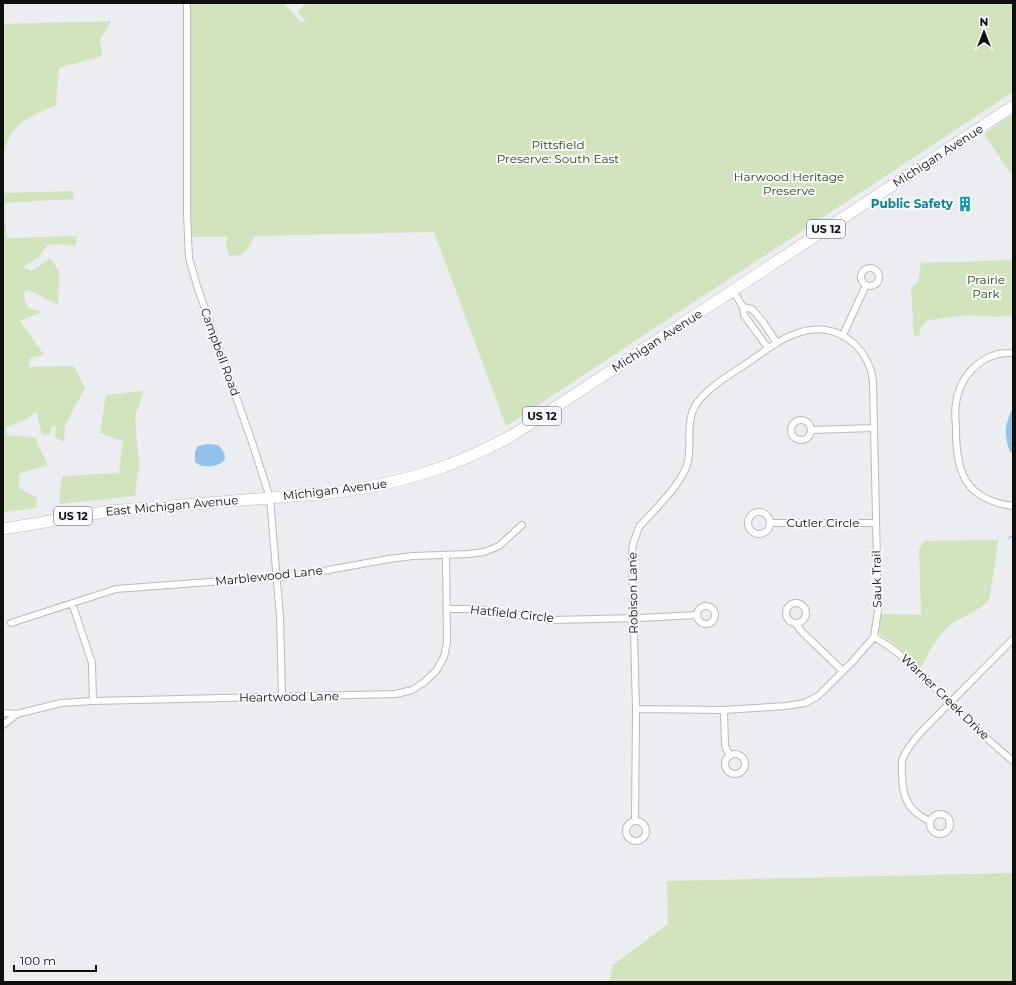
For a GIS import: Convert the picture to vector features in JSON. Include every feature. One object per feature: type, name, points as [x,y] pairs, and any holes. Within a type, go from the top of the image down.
[{"type":"highway","name":"Michigan Avenue","points":[[270,498],[330,493],[384,485],[430,472],[472,456],[513,435],[1013,106]]},
{"type":"highway","name":"East Michigan Avenue","points":[[3,529],[110,511],[270,498]]},
{"type":"street","name":"Campbell Road","points":[[187,3],[187,214],[189,258],[197,286],[252,442],[270,498],[280,617],[282,697]]},
{"type":"street","points":[[843,335],[866,285]]},
{"type":"street","points":[[733,291],[743,307],[744,315],[768,348]]},
{"type":"street","points":[[743,307],[752,309],[777,343]]},
{"type":"street","name":"Sauk Trail","points":[[768,348],[797,333],[809,330],[820,330],[843,335],[852,341],[859,348],[871,369],[878,610],[874,637]]},
{"type":"street","name":"Robison Lane","points":[[636,821],[636,709],[632,554],[635,535],[639,527],[681,479],[687,464],[691,415],[695,405],[709,389],[768,348]]},
{"type":"street","points":[[1013,353],[997,355],[980,362],[968,373],[961,385],[955,403],[957,460],[964,476],[972,489],[983,497],[1002,505],[1013,506]]},
{"type":"street","points":[[811,430],[873,428]]},
{"type":"street","name":"Cutler Circle","points":[[770,523],[876,523]]},
{"type":"street","name":"Marblewood Lane","points":[[11,623],[116,589],[276,577],[312,573],[413,556],[484,552],[499,546],[522,524]]},
{"type":"street","name":"Heartwood Lane","points":[[3,713],[17,714],[61,703],[93,701],[396,694],[412,690],[423,683],[436,671],[444,657],[447,642],[446,555]]},
{"type":"street","points":[[72,603],[92,662],[93,701]]},
{"type":"street","name":"Hatfield Circle","points":[[447,609],[479,609],[550,620],[634,619],[697,615]]},
{"type":"street","points":[[796,624],[802,632],[842,671]]},
{"type":"street","points":[[636,709],[724,710],[779,707],[805,703],[818,696],[874,637]]},
{"type":"street","name":"Warner Creek Drive","points":[[874,637],[891,646],[903,656],[949,702],[1013,761]]},
{"type":"street","points":[[930,821],[915,813],[909,805],[902,787],[902,764],[914,740],[949,702],[1013,639]]},
{"type":"street","points":[[724,710],[725,746],[730,756]]},
{"type":"street","name":"Heartwood Lane","points":[[3,725],[17,714]]},
{"type":"green space","name":"Pittsfield Preserve: South East","points":[[190,3],[283,3],[302,23],[309,15],[304,19],[298,13],[306,3],[1013,3],[1013,92],[506,426],[434,232],[255,236],[245,251],[234,256],[229,255],[226,245],[227,237],[190,237]]},
{"type":"green space","points":[[111,21],[100,39],[102,56],[59,68],[56,105],[28,118],[21,123],[10,136],[3,157],[3,24]]},
{"type":"green space","points":[[1013,114],[1013,177],[984,134]]},
{"type":"green space","points":[[73,191],[74,199],[5,203],[7,238],[77,236],[75,246],[62,244],[47,245],[40,256],[23,267],[32,271],[50,258],[59,271],[58,305],[29,290],[23,293],[28,308],[42,312],[20,321],[44,355],[30,358],[29,367],[74,366],[85,388],[65,425],[64,442],[55,437],[56,426],[51,427],[50,435],[42,434],[36,411],[28,419],[6,427],[7,435],[35,438],[48,465],[19,474],[19,488],[37,498],[36,508],[3,512],[3,193]]},
{"type":"green space","name":"Prairie Park","points":[[1013,260],[1013,315],[999,317],[968,315],[929,320],[922,326],[920,334],[916,337],[914,336],[911,288],[918,282],[921,263]]},
{"type":"green space","points":[[144,391],[135,416],[139,465],[135,496],[59,504],[62,476],[119,473],[123,441],[100,433],[106,395]]},
{"type":"green space","points":[[998,540],[990,597],[982,606],[953,623],[943,631],[921,668],[893,643],[880,634],[878,631],[878,626],[880,614],[921,615],[919,550],[924,541]]},
{"type":"green space","points":[[1013,873],[1013,982],[609,982],[613,965],[668,924],[667,881]]},
{"type":"water","points":[[1013,408],[1013,452],[1010,452],[1006,430]]},
{"type":"water","points":[[208,444],[218,445],[224,453],[224,460],[215,466],[200,465],[195,462],[195,451],[198,446]]},
{"type":"waterway","points":[[1009,538],[1013,535]]},
{"type":"place","name":"Public Safety","points":[[965,204]]},
{"type":"park label","name":"Harwood Heritage Preserve","points":[[789,184]]}]
